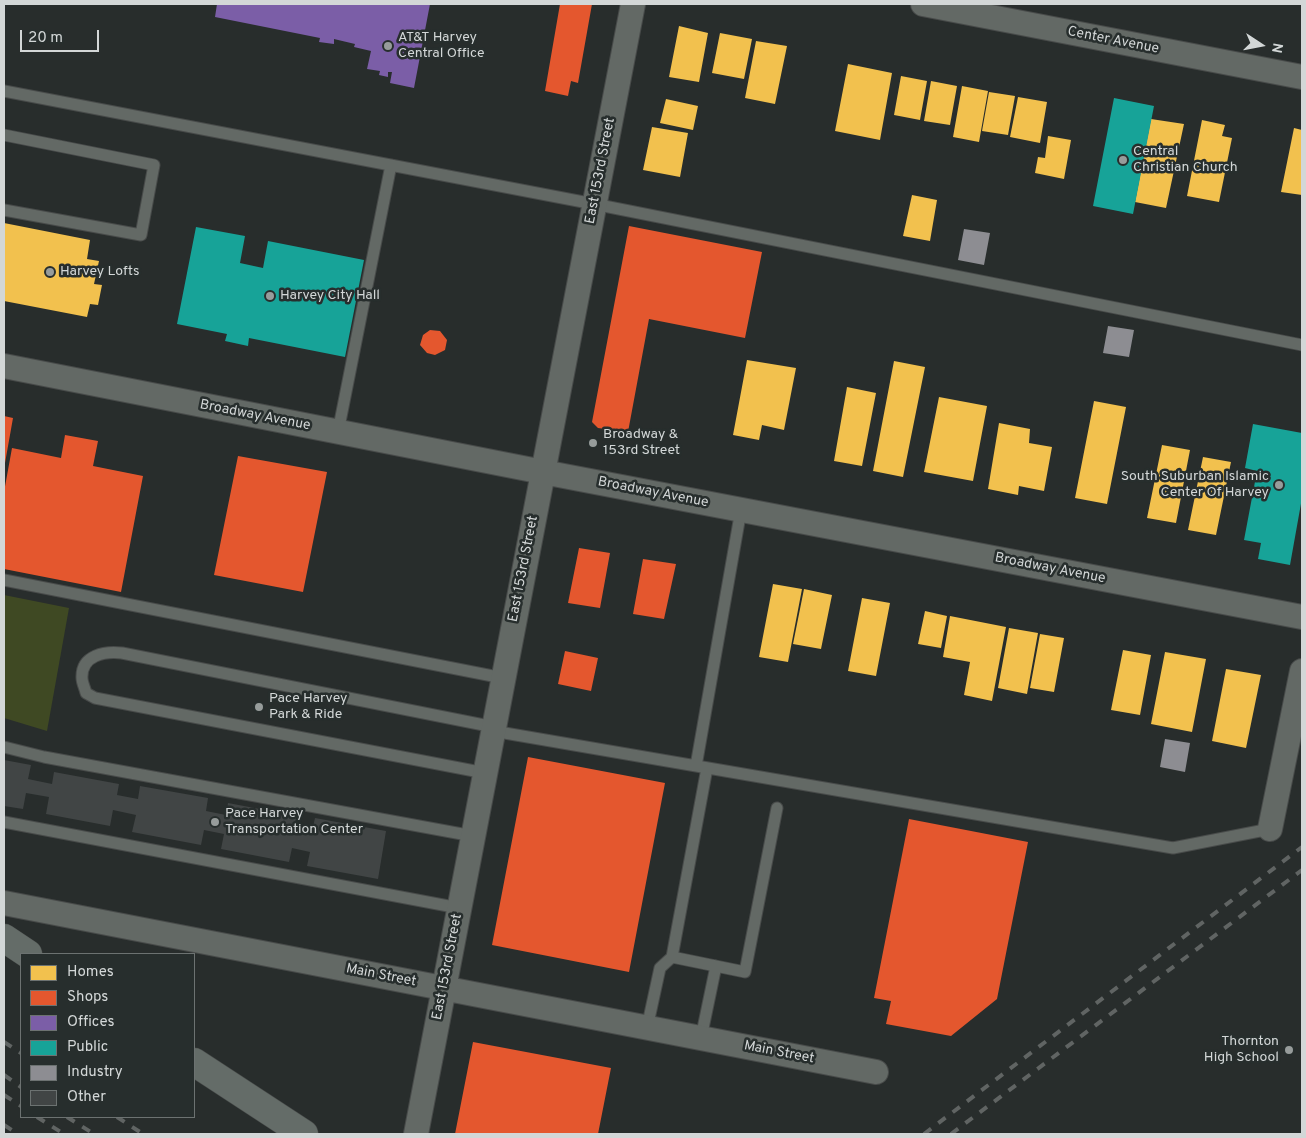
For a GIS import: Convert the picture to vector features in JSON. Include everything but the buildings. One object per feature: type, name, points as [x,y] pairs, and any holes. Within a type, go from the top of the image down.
[{"type":"street","name":"East 153rd Street","points":[[416,1134],[633,4]]},
{"type":"street","name":"Center Avenue","points":[[923,4],[1302,77]]},
{"type":"street","name":"Broadway Avenue","points":[[4,366],[543,472],[1302,617]]},
{"type":"street","points":[[1270,829],[1302,671]]},
{"type":"street","name":"Main Street","points":[[4,903],[876,1072]]},
{"type":"street","points":[[4,938],[26,953]]},
{"type":"street","points":[[195,1063],[304,1134]]},
{"type":"lane","points":[[4,91],[594,204],[1302,345]]},
{"type":"lane","points":[[4,135],[154,165],[141,235],[4,210]]},
{"type":"lane","points":[[338,432],[391,165]]},
{"type":"lane","points":[[647,1028],[660,968],[672,957],[742,510]]},
{"type":"lane","points":[[4,580],[503,678]]},
{"type":"lane","points":[[485,774],[95,698],[86,693],[82,678],[83,666],[90,658],[100,654],[122,652],[494,729],[1172,848],[1270,829]]},
{"type":"lane","points":[[4,747],[44,758],[473,836]]},
{"type":"lane","points":[[672,957],[745,972],[777,808]]},
{"type":"lane","points":[[4,822],[459,908]]},
{"type":"lane","points":[[701,1038],[716,966]]},
{"type":"green space","points":[[4,595],[69,608],[47,731],[4,718]]},
{"type":"railway","points":[[924,1134],[1302,847]]},
{"type":"railway","points":[[951,1134],[1302,870]]},
{"type":"railway","points":[[4,1042],[20,1052]]},
{"type":"railway","points":[[4,1075],[20,1086]]},
{"type":"railway","points":[[4,1095],[20,1105]]},
{"type":"railway","points":[[39,1118],[64,1134]]},
{"type":"railway","points":[[69,1118],[94,1134]]},
{"type":"railway","points":[[119,1118],[143,1134]]},
{"type":"railway","points":[[4,1125],[18,1134]]},
{"type":"place","name":"AT&T Harvey Central Office","points":[[388,46]]},
{"type":"place","name":"Central Christian Church","points":[[1123,160]]},
{"type":"place","name":"Harvey Lofts","points":[[50,272]]},
{"type":"place","name":"Harvey City Hall","points":[[270,296]]},
{"type":"place","name":"Broadway & 153rd Street","points":[[593,443]]},
{"type":"place","name":"South Suburban Islamic Center Of Harvey","points":[[1279,485]]},
{"type":"place","name":"Pace Harvey Park & Ride","points":[[259,707]]},
{"type":"place","name":"Pace Harvey Transportation Center","points":[[215,822]]},
{"type":"place","name":"Thornton High School","points":[[1289,1050]]}]
